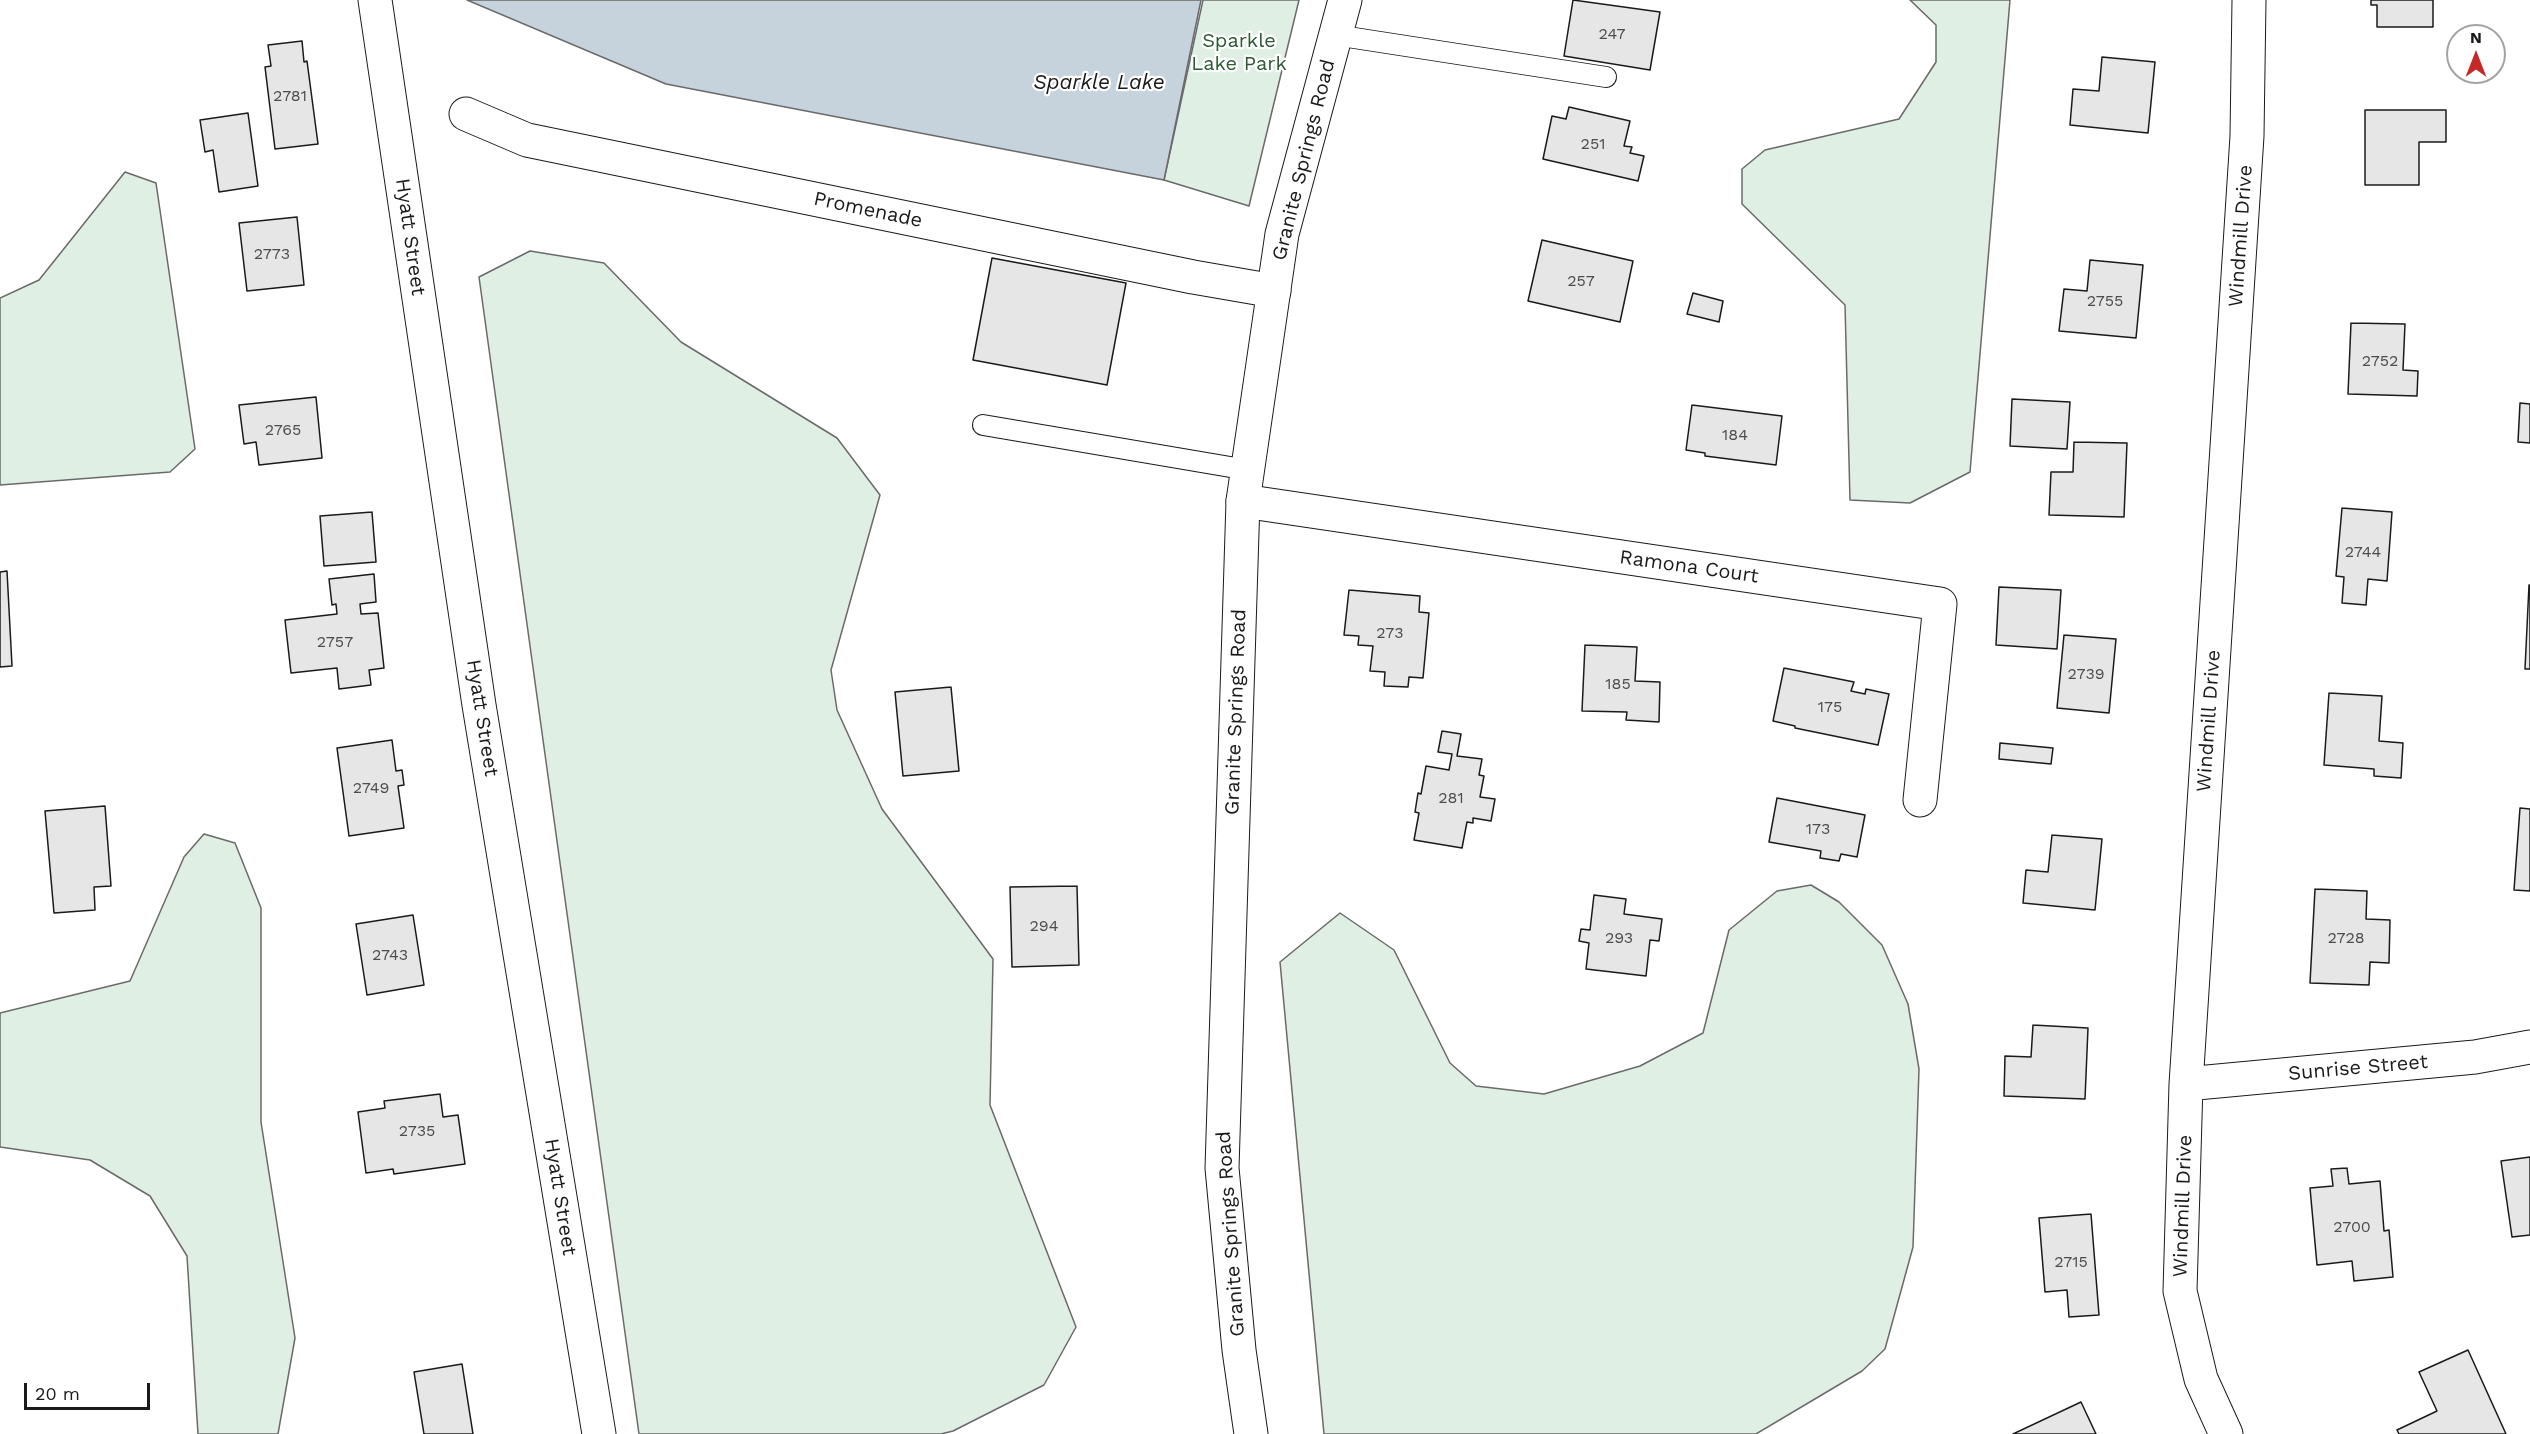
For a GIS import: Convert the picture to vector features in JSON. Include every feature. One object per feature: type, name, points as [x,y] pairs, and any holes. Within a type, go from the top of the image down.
[{"type":"street","name":"Hyatt Street","points":[[375,0],[479,705],[599,1434]]},
{"type":"street","name":"Granite Springs Road","points":[[1251,1434],[1239,1350],[1222,1168],[1245,486],[1282,234],[1345,0]]},
{"type":"street","name":"Windmill Drive","points":[[2226,1434],[2201,1379],[2180,1291],[2186,1084],[2247,136],[2249,0]]},
{"type":"street","name":"Promenade","points":[[466,114],[527,140],[1192,277],[1274,291]]},
{"type":"street","name":"Ramona Court","points":[[1245,486],[1940,604],[1920,800]]},
{"type":"street","name":"Sunrise Street","points":[[2186,1084],[2475,1057],[2530,1047]]},
{"type":"lane","points":[[1335,35],[1606,77]]},
{"type":"lane","points":[[983,425],[1245,486]]},
{"type":"green space","name":"Sparkle Lake Park","points":[[1203,0],[1299,0],[1249,206],[1164,180]]},
{"type":"green space","points":[[1910,0],[2010,0],[1970,472],[1910,503],[1850,500],[1845,305],[1742,204],[1742,169],[1765,150],[1899,119],[1936,62],[1936,25]]},
{"type":"green space","points":[[125,172],[156,183],[195,449],[170,472],[0,485],[0,298],[39,280]]},
{"type":"green space","points":[[530,251],[604,263],[681,342],[837,438],[880,495],[831,670],[837,710],[882,809],[993,959],[990,1105],[1076,1327],[1044,1385],[953,1431],[941,1434],[639,1434],[479,277]]},
{"type":"green space","points":[[204,834],[235,843],[261,908],[261,1122],[295,1338],[278,1434],[198,1434],[187,1256],[150,1196],[90,1160],[0,1147],[0,1013],[130,981],[184,857]]},
{"type":"green space","points":[[1811,885],[1839,902],[1882,945],[1908,1004],[1919,1069],[1913,1247],[1885,1349],[1862,1371],[1756,1434],[1324,1434],[1280,962],[1340,913],[1394,950],[1450,1063],[1476,1086],[1544,1094],[1640,1066],[1703,1033],[1729,930],[1777,891]]},
{"type":"water","name":"Sparkle Lake","points":[[467,0],[1201,0],[1164,180],[666,84]]},
{"type":"building","points":[[1573,0],[1660,12],[1650,70],[1564,56]]},
{"type":"building","points":[[2371,0],[2433,0],[2433,27],[2377,27],[2377,5],[2371,5]]},
{"type":"building","points":[[302,41],[304,62],[307,61],[318,144],[275,149],[265,67],[271,66],[268,45]]},
{"type":"building","points":[[2102,57],[2155,62],[2148,133],[2070,125],[2073,89],[2099,91]]},
{"type":"building","points":[[1569,107],[1630,121],[1624,146],[1632,147],[1630,153],[1644,156],[1638,181],[1543,159],[1552,116],[1566,119]]},
{"type":"building","points":[[2365,110],[2446,110],[2446,142],[2419,142],[2419,185],[2365,185]]},
{"type":"building","points":[[248,113],[258,186],[219,192],[213,150],[205,152],[200,120]]},
{"type":"building","points":[[297,217],[304,285],[247,291],[239,223]]},
{"type":"building","points":[[1542,240],[1633,261],[1620,322],[1528,301]]},
{"type":"building","points":[[992,258],[1126,283],[1107,385],[973,360]]},
{"type":"building","points":[[2090,260],[2143,265],[2136,338],[2059,331],[2064,289],[2087,291]]},
{"type":"building","points":[[1693,293],[1723,301],[1719,322],[1687,314]]},
{"type":"building","points":[[2351,323],[2405,324],[2403,370],[2418,371],[2417,396],[2348,394]]},
{"type":"building","points":[[316,397],[322,458],[259,465],[256,442],[244,444],[239,405]]},
{"type":"building","points":[[2012,399],[2070,402],[2067,449],[2010,446]]},
{"type":"building","points":[[2520,403],[2530,404],[2530,443],[2518,442]]},
{"type":"building","points":[[1692,405],[1782,416],[1776,465],[1705,456],[1705,453],[1686,450]]},
{"type":"building","points":[[2074,442],[2127,443],[2124,517],[2049,515],[2051,472],[2073,472]]},
{"type":"building","points":[[2342,508],[2392,512],[2387,581],[2368,579],[2366,605],[2342,603],[2344,577],[2336,576]]},
{"type":"building","points":[[372,512],[376,562],[324,566],[320,516]]},
{"type":"building","points":[[7,571],[12,666],[0,667],[0,572]]},
{"type":"building","points":[[374,574],[376,602],[360,604],[361,614],[378,613],[384,668],[369,670],[371,685],[339,689],[337,668],[291,673],[285,620],[337,614],[336,604],[332,605],[329,579]]},
{"type":"building","points":[[2529,585],[2530,669],[2525,669]]},
{"type":"building","points":[[1999,587],[2061,590],[2057,649],[1996,645]]},
{"type":"building","points":[[1349,590],[1420,596],[1419,612],[1429,613],[1423,678],[1409,677],[1408,687],[1384,686],[1385,672],[1370,671],[1373,646],[1358,645],[1359,636],[1344,635]]},
{"type":"building","points":[[2064,635],[2116,639],[2109,713],[2057,708]]},
{"type":"building","points":[[1585,645],[1637,647],[1635,681],[1660,682],[1659,722],[1626,720],[1627,712],[1582,711]]},
{"type":"building","points":[[1784,668],[1854,682],[1851,691],[1865,694],[1866,689],[1889,694],[1878,745],[1795,728],[1795,726],[1773,721]]},
{"type":"building","points":[[951,687],[959,771],[903,776],[895,692]]},
{"type":"building","points":[[2329,693],[2382,696],[2379,741],[2403,743],[2401,778],[2374,776],[2374,769],[2324,765]]},
{"type":"building","points":[[1442,731],[1461,734],[1457,756],[1482,759],[1479,775],[1484,776],[1480,797],[1495,799],[1491,821],[1473,818],[1473,823],[1467,822],[1462,848],[1414,840],[1419,813],[1415,812],[1418,793],[1421,794],[1426,766],[1449,770],[1452,754],[1438,752]]},
{"type":"building","points":[[392,740],[396,771],[402,770],[404,785],[398,786],[404,828],[349,836],[337,748]]},
{"type":"building","points":[[2000,743],[2053,748],[2051,764],[1999,759]]},
{"type":"building","points":[[1777,798],[1865,815],[1857,857],[1841,854],[1839,861],[1820,858],[1821,851],[1769,842]]},
{"type":"building","points":[[105,806],[111,886],[94,887],[95,910],[54,913],[45,811]]},
{"type":"building","points":[[2520,808],[2530,809],[2530,891],[2514,890]]},
{"type":"building","points":[[2052,835],[2102,839],[2095,910],[2023,903],[2026,870],[2048,872]]},
{"type":"building","points":[[1077,886],[1079,965],[1012,967],[1010,887]]},
{"type":"building","points":[[2315,889],[2367,891],[2366,919],[2390,920],[2389,963],[2370,962],[2369,985],[2310,983]]},
{"type":"building","points":[[1594,895],[1626,899],[1624,914],[1662,919],[1659,941],[1650,940],[1646,976],[1586,969],[1589,943],[1579,941],[1581,929],[1590,930]]},
{"type":"building","points":[[413,915],[424,985],[367,995],[356,924]]},
{"type":"building","points":[[2033,1025],[2088,1028],[2085,1099],[2004,1096],[2005,1056],[2031,1057]]},
{"type":"building","points":[[440,1094],[443,1117],[458,1115],[465,1164],[394,1174],[393,1169],[366,1173],[358,1112],[385,1108],[384,1101]]},
{"type":"building","points":[[2530,1157],[2530,1235],[2512,1237],[2501,1161]]},
{"type":"building","points":[[2347,1168],[2349,1184],[2380,1181],[2384,1231],[2389,1230],[2393,1277],[2354,1281],[2352,1261],[2317,1265],[2310,1188],[2333,1186],[2331,1169]]},
{"type":"building","points":[[2091,1214],[2099,1315],[2069,1317],[2067,1290],[2045,1292],[2039,1218]]},
{"type":"building","points":[[2468,1350],[2506,1434],[2399,1434],[2397,1430],[2437,1411],[2419,1372]]},
{"type":"building","points":[[462,1364],[473,1434],[424,1434],[414,1372]]},
{"type":"building","points":[[2081,1402],[2096,1434],[2013,1434]]}]
